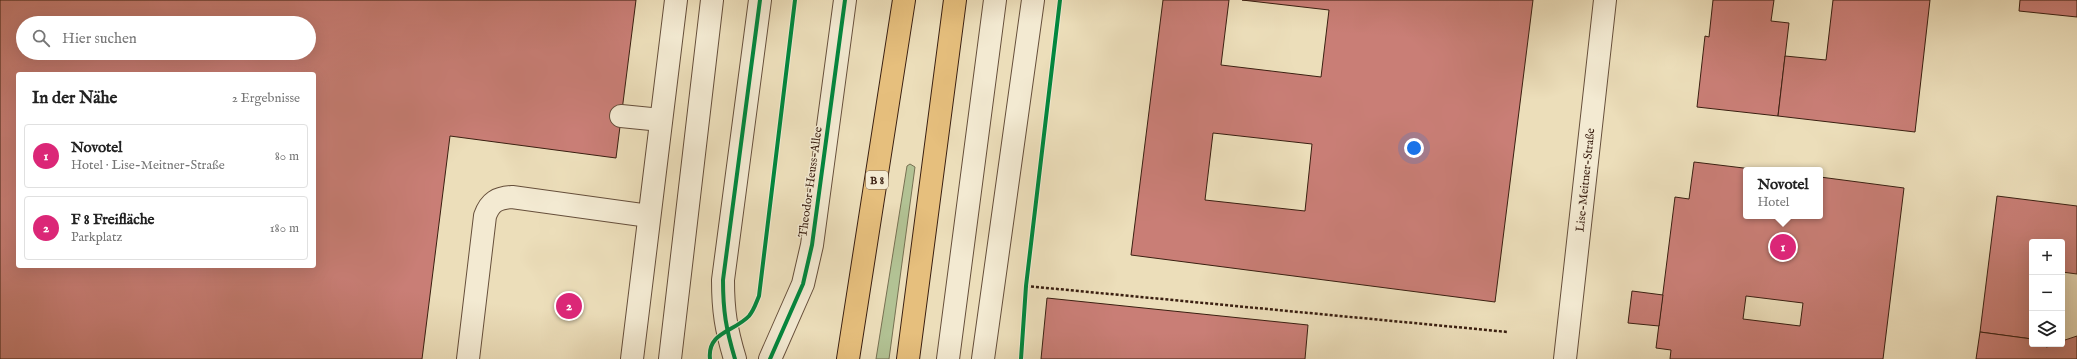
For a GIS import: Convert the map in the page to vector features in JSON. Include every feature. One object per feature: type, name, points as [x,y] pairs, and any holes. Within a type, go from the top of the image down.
[{"type":"main road","name":"B 8","points":[[848,359],[904,0]]},
{"type":"main road","points":[[908,359],[955,0]]},
{"type":"street","points":[[632,359],[676,0]]},
{"type":"street","points":[[670,359],[712,0]]},
{"type":"street","points":[[735,359],[726,332],[723,310],[723,280],[760,0]]},
{"type":"street","name":"Theodor-Heuss-Allee","points":[[769,358],[803,284],[812,245],[845,0]]},
{"type":"street","points":[[948,359],[995,0]]},
{"type":"street","points":[[983,359],[1033,0]]},
{"type":"street","name":"Lise-Meitner-Straße","points":[[1565,359],[1605,0]]},
{"type":"street","points":[[621,116],[661,120]]},
{"type":"street","points":[[468,359],[485,216],[489,205],[499,198],[512,197],[649,216]]},
{"type":"path","points":[[1026,286],[1508,332]]},
{"type":"green space","points":[[910,164],[915,167],[889,359],[876,359],[907,166]]},
{"type":"building","points":[[0,0],[636,0],[616,158],[450,136],[422,359],[0,359]]},
{"type":"building","points":[[1163,0],[1229,0],[1221,65],[1321,77],[1329,10],[1242,0],[1533,0],[1495,302],[1131,255]],"holes":[[[1213,133],[1312,144],[1305,211],[1205,200]]]},
{"type":"building","points":[[1713,0],[1774,0],[1771,21],[1789,23],[1778,116],[1697,107],[1705,36],[1709,37]]},
{"type":"building","points":[[1833,0],[1930,0],[1915,132],[1778,116],[1785,56],[1826,60]]},
{"type":"building","points":[[2020,0],[2077,0],[2077,17],[2019,11]]},
{"type":"building","points":[[1694,162],[1743,168],[1743,219],[1823,219],[1823,177],[1904,188],[1883,359],[1670,359],[1671,350],[1656,348],[1675,197],[1689,199]],"holes":[[[1746,296],[1803,303],[1800,326],[1743,319]]]},
{"type":"building","points":[[1997,196],[2077,206],[2077,274],[2065,272],[2065,239],[2029,239],[2029,339],[1980,332]]},
{"type":"building","points":[[1632,291],[1663,295],[1659,326],[1628,323]]},
{"type":"building","points":[[1047,298],[1308,325],[1305,359],[1041,359]]},
{"type":"building","points":[[1980,332],[2029,339],[2029,347],[2065,347],[2065,340],[2077,336],[2077,359],[1976,359]]},
{"type":"cycle path","points":[[735,359],[726,320],[723,280],[760,0]]},
{"type":"cycle path","points":[[710,359],[710,350],[713,343],[723,333],[749,316],[754,309],[759,296],[795,0]]},
{"type":"cycle path","points":[[770,359],[803,284],[812,245],[845,0]]},
{"type":"cycle path","points":[[1021,359],[1026,286],[1060,0]]},
{"type":"place","name":"Novotel","points":[[1783,247]]},
{"type":"place","name":"F 8 Freifläche","points":[[569,306]]}]
